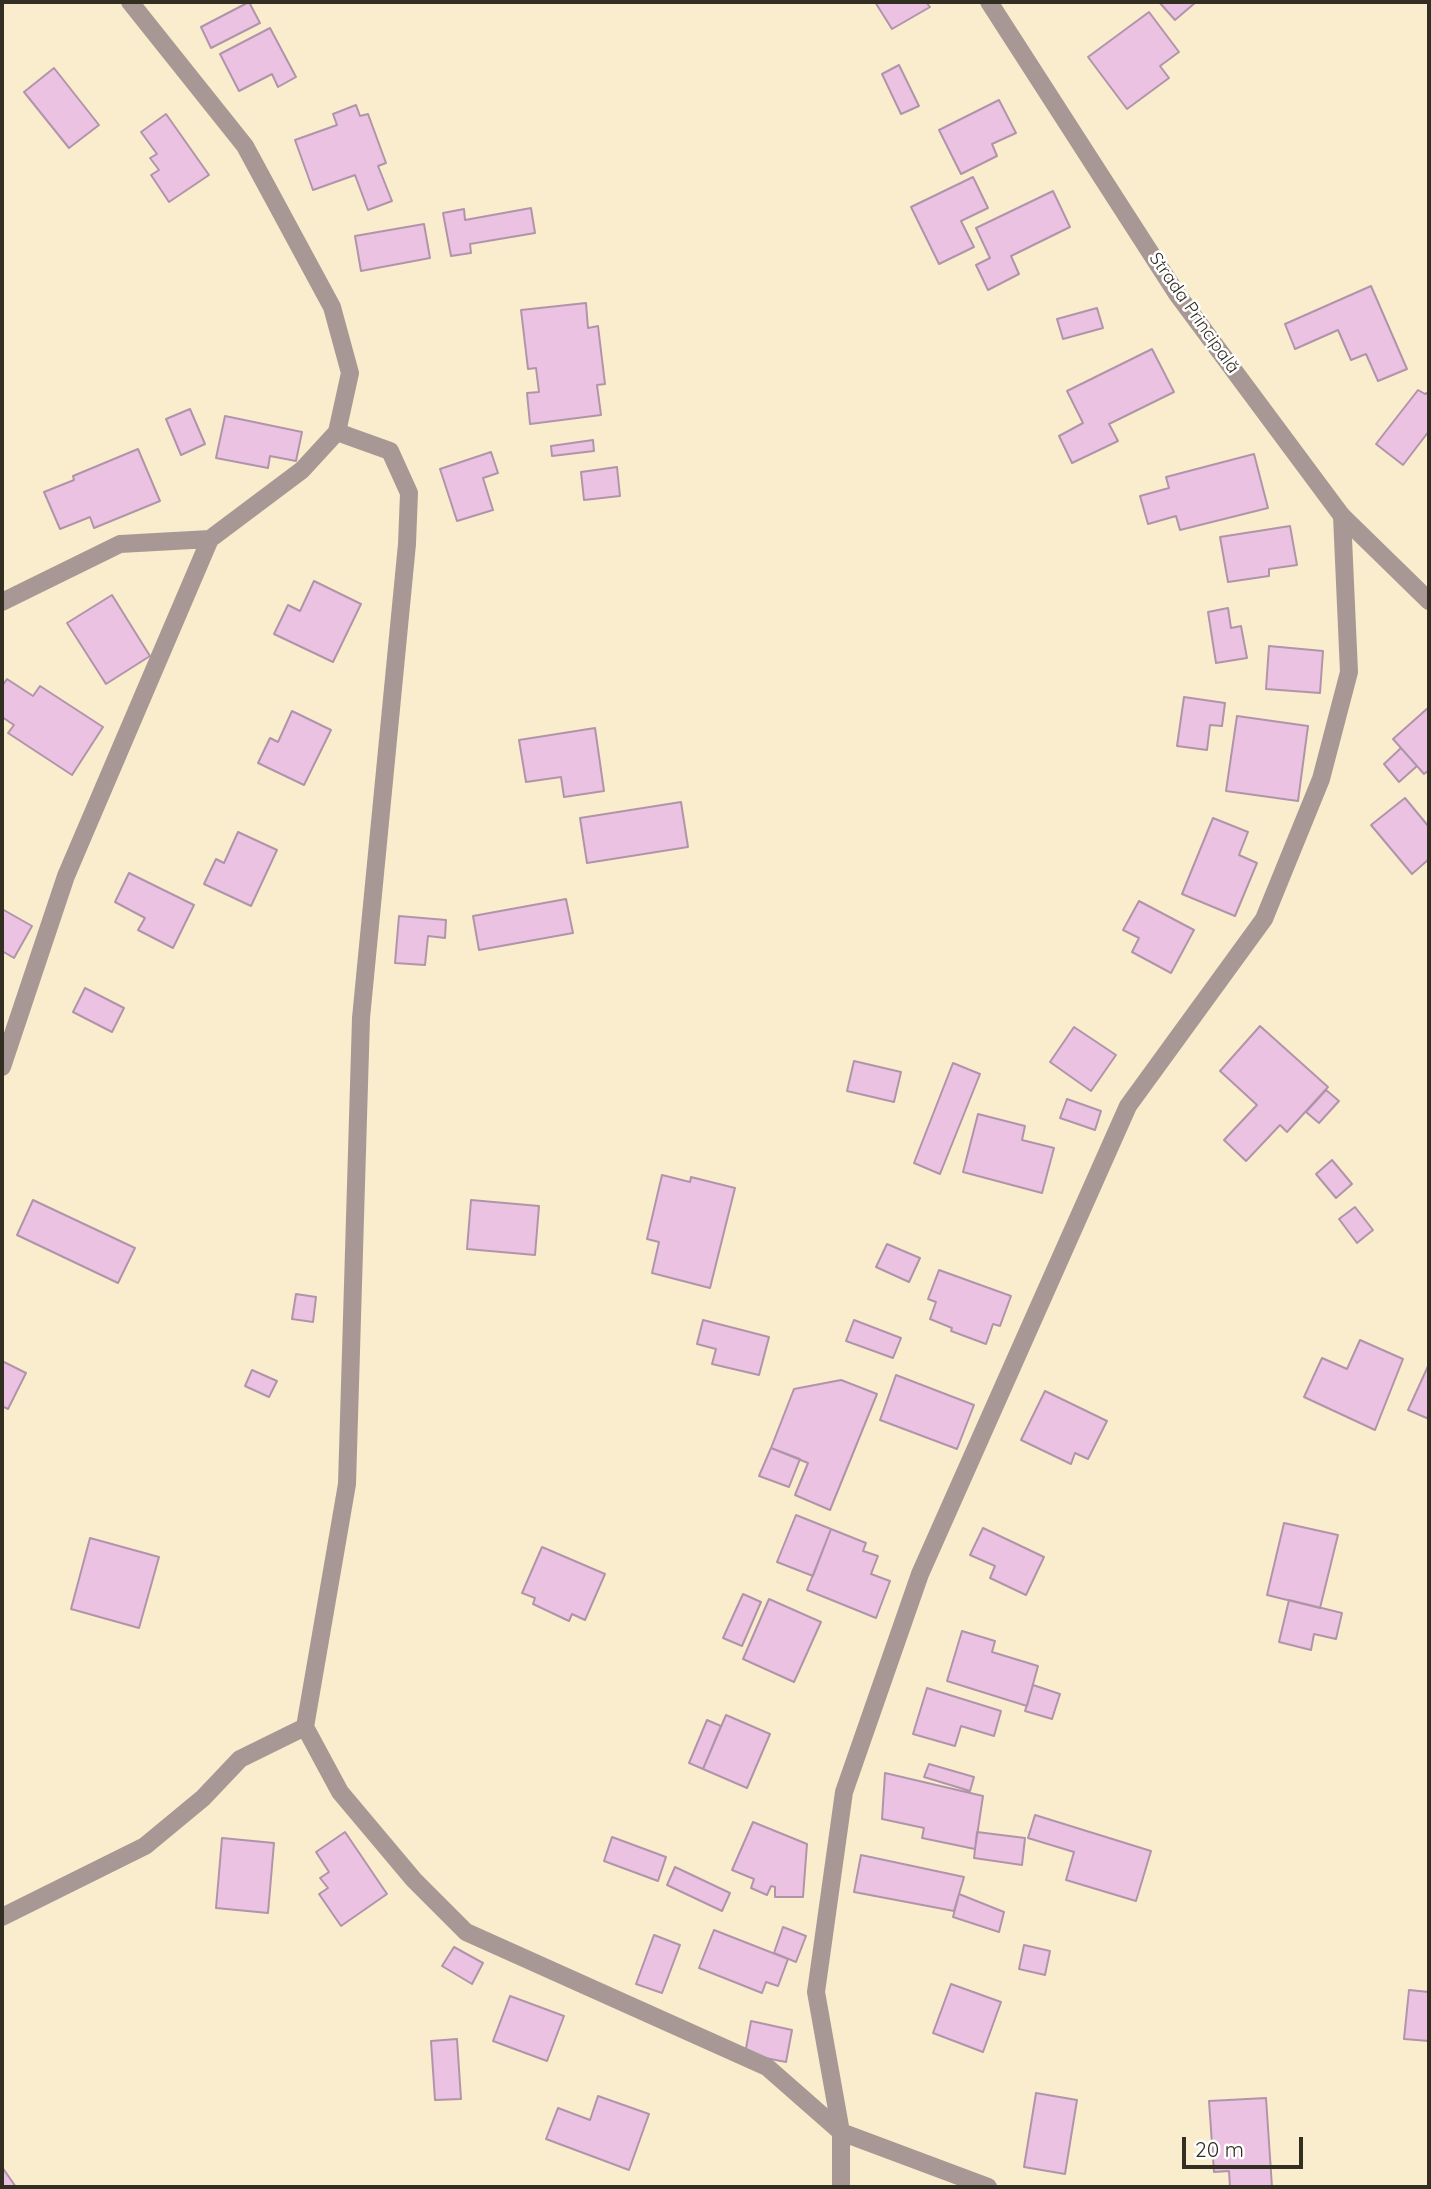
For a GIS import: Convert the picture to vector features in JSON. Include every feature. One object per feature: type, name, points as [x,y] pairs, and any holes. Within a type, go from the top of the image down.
[{"type":"street","points":[[2,1067],[66,876],[210,539],[302,470],[337,432],[350,373],[332,307],[245,146],[130,2]]},
{"type":"street","name":"Strada Principală","points":[[989,2],[1177,294],[1342,516],[1429,601]]},
{"type":"street","points":[[337,432],[390,451],[409,493],[407,544],[361,1018],[347,1483],[305,1727],[340,1792],[414,1880],[466,1932],[767,2067],[841,2132],[988,2187]]},
{"type":"street","points":[[841,2187],[841,2132],[816,1992],[844,1792],[920,1574],[1128,1106],[1264,919],[1321,779],[1349,672],[1342,516]]},
{"type":"street","points":[[2,601],[120,544],[210,539]]},
{"type":"street","points":[[2,1917],[145,1846],[203,1798],[240,1759],[305,1727]]},
{"type":"building","points":[[249,2],[260,23],[211,48],[201,27]]},
{"type":"building","points":[[875,2],[926,2],[930,7],[892,29]]},
{"type":"building","points":[[1159,2],[1196,2],[1175,20]]},
{"type":"building","points":[[1149,12],[1179,52],[1160,66],[1169,78],[1127,109],[1088,57]]},
{"type":"building","points":[[270,28],[296,77],[278,87],[272,74],[239,91],[220,54]]},
{"type":"building","points":[[899,65],[919,106],[901,114],[882,74]]},
{"type":"building","points":[[54,68],[99,125],[69,148],[24,92]]},
{"type":"building","points":[[999,100],[1016,133],[992,144],[997,156],[961,174],[939,130]]},
{"type":"building","points":[[356,105],[360,116],[368,114],[386,163],[378,166],[392,201],[368,210],[355,175],[313,190],[295,140],[337,125],[333,114]]},
{"type":"building","points":[[166,114],[209,175],[169,202],[151,175],[159,170],[150,158],[157,154],[141,132]]},
{"type":"building","points":[[973,177],[988,208],[961,221],[974,247],[939,264],[911,207]]},
{"type":"building","points":[[1053,191],[1070,227],[1011,256],[1019,274],[988,290],[976,265],[990,258],[976,228]]},
{"type":"building","points":[[531,208],[535,233],[470,244],[471,253],[451,256],[443,213],[464,209],[465,220]]},
{"type":"building","points":[[424,224],[430,258],[361,271],[355,236]]},
{"type":"building","points":[[1371,286],[1407,369],[1378,381],[1366,354],[1351,360],[1338,330],[1295,349],[1285,324]]},
{"type":"building","points":[[586,303],[588,328],[598,326],[605,384],[597,385],[601,415],[530,424],[527,393],[539,392],[536,368],[528,369],[521,310]]},
{"type":"building","points":[[1097,308],[1103,328],[1063,339],[1057,319]]},
{"type":"building","points":[[1152,349],[1174,392],[1109,424],[1118,441],[1072,463],[1059,436],[1083,423],[1067,391]]},
{"type":"building","points":[[1418,390],[1425,394],[1429,392],[1429,431],[1403,465],[1376,444]]},
{"type":"building","points":[[190,409],[205,444],[181,455],[166,419]]},
{"type":"building","points":[[225,416],[302,432],[296,461],[270,456],[268,468],[216,458]]},
{"type":"building","points":[[593,440],[594,451],[552,456],[551,446]]},
{"type":"building","points":[[138,449],[160,501],[94,528],[90,517],[60,529],[44,492],[74,480],[73,476]]},
{"type":"building","points":[[491,452],[498,473],[483,478],[493,510],[457,521],[440,469]]},
{"type":"building","points":[[1254,454],[1268,508],[1180,530],[1176,516],[1148,524],[1140,496],[1169,488],[1166,477]]},
{"type":"building","points":[[617,467],[620,496],[584,500],[581,472]]},
{"type":"building","points":[[1290,526],[1297,565],[1269,569],[1269,576],[1228,582],[1220,537]]},
{"type":"building","points":[[314,581],[361,604],[333,662],[274,634],[288,605],[300,611]]},
{"type":"building","points":[[112,595],[150,656],[106,684],[67,623]]},
{"type":"building","points":[[1228,608],[1231,628],[1241,626],[1247,658],[1216,663],[1208,612]]},
{"type":"building","points":[[1269,646],[1323,651],[1320,693],[1266,689]]},
{"type":"building","points":[[7,679],[33,696],[40,686],[103,727],[72,775],[8,733],[14,725],[2,717],[2,686]]},
{"type":"building","points":[[1184,697],[1225,703],[1222,726],[1210,725],[1207,750],[1177,746]]},
{"type":"building","points":[[1429,707],[1429,770],[1424,774],[1393,739]]},
{"type":"building","points":[[292,711],[331,730],[304,785],[258,763],[270,738],[278,742]]},
{"type":"building","points":[[1237,716],[1308,726],[1298,801],[1226,791]]},
{"type":"building","points":[[595,728],[604,791],[564,797],[561,777],[526,782],[519,740]]},
{"type":"building","points":[[1401,748],[1417,766],[1399,782],[1384,764]]},
{"type":"building","points":[[1405,798],[1429,827],[1429,859],[1412,874],[1371,825]]},
{"type":"building","points":[[681,802],[688,847],[587,863],[580,818]]},
{"type":"building","points":[[1213,818],[1248,832],[1239,855],[1257,863],[1235,916],[1182,894]]},
{"type":"building","points":[[238,832],[277,850],[251,906],[204,884],[216,859],[224,863]]},
{"type":"building","points":[[129,873],[194,905],[173,948],[138,930],[145,918],[115,902]]},
{"type":"building","points":[[566,899],[573,933],[479,950],[473,916]]},
{"type":"building","points":[[1139,901],[1194,930],[1171,973],[1132,952],[1139,938],[1123,930]]},
{"type":"building","points":[[2,909],[32,926],[14,958],[2,951]]},
{"type":"building","points":[[399,916],[446,920],[445,938],[428,936],[425,965],[395,963]]},
{"type":"building","points":[[85,988],[124,1008],[112,1032],[73,1012]]},
{"type":"building","points":[[1260,1026],[1328,1087],[1287,1132],[1280,1125],[1246,1161],[1224,1140],[1257,1105],[1220,1071]]},
{"type":"building","points":[[1074,1027],[1116,1055],[1091,1091],[1050,1062]]},
{"type":"building","points":[[854,1061],[901,1072],[894,1102],[847,1091]]},
{"type":"building","points":[[953,1063],[980,1074],[940,1174],[914,1163]]},
{"type":"building","points":[[1326,1090],[1339,1101],[1319,1123],[1306,1112]]},
{"type":"building","points":[[1067,1099],[1101,1111],[1095,1130],[1060,1118]]},
{"type":"building","points":[[978,1114],[1025,1126],[1022,1140],[1054,1148],[1042,1193],[963,1172]]},
{"type":"building","points":[[1332,1160],[1352,1184],[1336,1198],[1316,1174]]},
{"type":"building","points":[[662,1175],[690,1182],[691,1177],[735,1188],[710,1288],[652,1273],[659,1242],[647,1239]]},
{"type":"building","points":[[33,1200],[135,1248],[118,1283],[17,1235]]},
{"type":"building","points":[[471,1200],[539,1206],[535,1255],[467,1249]]},
{"type":"building","points":[[1355,1207],[1373,1230],[1357,1243],[1339,1219]]},
{"type":"building","points":[[887,1244],[920,1258],[909,1282],[876,1267]]},
{"type":"building","points":[[939,1270],[1011,1296],[1000,1326],[993,1324],[986,1344],[951,1331],[952,1328],[930,1319],[936,1302],[928,1299]]},
{"type":"building","points":[[296,1294],[316,1297],[313,1322],[292,1319]]},
{"type":"building","points":[[703,1320],[769,1337],[759,1375],[712,1364],[716,1349],[697,1344]]},
{"type":"building","points":[[854,1320],[901,1338],[893,1358],[846,1341]]},
{"type":"building","points":[[1360,1340],[1403,1359],[1375,1430],[1304,1397],[1322,1358],[1347,1369]]},
{"type":"building","points":[[2,1361],[26,1373],[8,1409],[2,1406]]},
{"type":"building","points":[[1429,1364],[1429,1419],[1408,1410]]},
{"type":"building","points":[[252,1370],[277,1381],[269,1397],[245,1386]]},
{"type":"building","points":[[896,1375],[974,1405],[957,1449],[880,1420]]},
{"type":"building","points":[[841,1380],[877,1394],[830,1510],[795,1495],[808,1463],[771,1448],[794,1389]]},
{"type":"building","points":[[1045,1391],[1107,1421],[1088,1459],[1075,1453],[1071,1464],[1021,1440]]},
{"type":"building","points":[[771,1448],[800,1459],[789,1487],[759,1476]]},
{"type":"building","points":[[796,1515],[831,1529],[813,1576],[777,1562]]},
{"type":"building","points":[[1284,1523],[1338,1535],[1320,1608],[1267,1595]]},
{"type":"building","points":[[983,1528],[1044,1557],[1026,1595],[990,1578],[995,1566],[970,1555]]},
{"type":"building","points":[[831,1529],[866,1543],[863,1551],[878,1556],[871,1574],[890,1581],[876,1618],[807,1590]]},
{"type":"building","points":[[90,1538],[159,1557],[139,1628],[71,1609]]},
{"type":"building","points":[[542,1547],[605,1574],[585,1620],[572,1614],[569,1621],[533,1604],[535,1598],[522,1593]]},
{"type":"building","points":[[743,1594],[761,1602],[742,1646],[723,1638]]},
{"type":"building","points":[[769,1599],[821,1622],[794,1682],[743,1659]]},
{"type":"building","points":[[1289,1600],[1342,1613],[1336,1639],[1314,1634],[1311,1650],[1279,1642]]},
{"type":"building","points":[[962,1631],[995,1641],[992,1652],[1038,1666],[1027,1706],[947,1681]]},
{"type":"building","points":[[1033,1685],[1060,1694],[1052,1719],[1025,1711]]},
{"type":"building","points":[[927,1688],[1001,1711],[994,1736],[961,1726],[955,1746],[913,1734]]},
{"type":"building","points":[[726,1715],[770,1734],[747,1788],[703,1769]]},
{"type":"building","points":[[707,1720],[721,1726],[703,1769],[689,1763]]},
{"type":"building","points":[[929,1764],[974,1777],[970,1791],[924,1777]]},
{"type":"building","points":[[885,1773],[983,1796],[975,1849],[922,1838],[924,1828],[882,1819]]},
{"type":"building","points":[[1035,1815],[1151,1851],[1136,1901],[1066,1880],[1074,1852],[1028,1838]]},
{"type":"building","points":[[753,1822],[807,1844],[803,1897],[775,1897],[775,1887],[771,1886],[767,1895],[751,1888],[754,1879],[732,1870]]},
{"type":"building","points":[[345,1832],[387,1894],[341,1926],[319,1894],[328,1888],[320,1878],[329,1872],[316,1852]]},
{"type":"building","points":[[977,1832],[1025,1838],[1022,1865],[974,1858]]},
{"type":"building","points":[[612,1837],[666,1857],[658,1881],[604,1861]]},
{"type":"building","points":[[222,1838],[274,1843],[268,1913],[216,1908]]},
{"type":"building","points":[[861,1855],[964,1877],[954,1911],[854,1892]]},
{"type":"building","points":[[675,1867],[730,1893],[722,1911],[667,1885]]},
{"type":"building","points":[[959,1894],[1004,1912],[999,1932],[953,1917]]},
{"type":"building","points":[[783,1927],[806,1936],[796,1962],[774,1953]]},
{"type":"building","points":[[714,1930],[788,1959],[778,1986],[766,1982],[762,1993],[699,1968]]},
{"type":"building","points":[[654,1935],[680,1945],[662,1993],[636,1984]]},
{"type":"building","points":[[1024,1945],[1050,1951],[1045,1975],[1019,1969]]},
{"type":"building","points":[[454,1947],[483,1963],[472,1984],[442,1966]]},
{"type":"building","points":[[951,1984],[1001,2002],[983,2052],[933,2033]]},
{"type":"building","points":[[1409,1990],[1429,1992],[1429,2041],[1404,2039]]},
{"type":"building","points":[[510,1996],[564,2016],[547,2061],[493,2041]]},
{"type":"building","points":[[751,2021],[792,2030],[786,2062],[745,2054]]},
{"type":"building","points":[[457,2039],[461,2099],[435,2100],[431,2041]]},
{"type":"building","points":[[1036,2093],[1077,2100],[1065,2174],[1024,2167]]},
{"type":"building","points":[[598,2096],[649,2114],[629,2170],[546,2139],[558,2108],[590,2120]]},
{"type":"building","points":[[1266,2098],[1272,2187],[1230,2187],[1229,2171],[1214,2172],[1209,2101]]},
{"type":"building","points":[[2,2167],[16,2187],[2,2187]]}]
